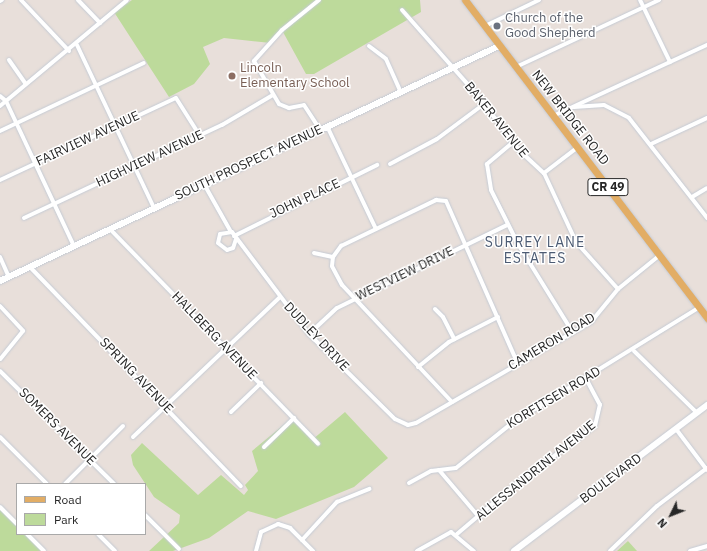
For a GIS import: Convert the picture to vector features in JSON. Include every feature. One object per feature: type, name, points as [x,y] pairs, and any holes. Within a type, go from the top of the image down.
[{"type":"main road","name":"NEW BRIDGE ROAD","points":[[465,0],[707,318]]},
{"type":"main road","name":"NEW BRIDGE ROAD","points":[[700,307],[707,314]]},
{"type":"street","points":[[21,0],[69,51]]},
{"type":"street","points":[[78,0],[100,23]]},
{"type":"street","points":[[0,106],[77,45],[127,0]]},
{"type":"street","points":[[319,0],[256,56],[254,67],[273,95],[285,108],[304,105],[320,130]]},
{"type":"street","points":[[640,0],[670,62]]},
{"type":"street","points":[[516,67],[659,0]]},
{"type":"street","points":[[484,26],[536,1]]},
{"type":"street","name":"BAKER AVENUE","points":[[402,10],[484,104],[512,143],[544,173],[576,242],[618,289]]},
{"type":"street","points":[[77,45],[154,208]]},
{"type":"street","points":[[553,116],[707,45]]},
{"type":"street","points":[[369,46],[386,59],[401,92]]},
{"type":"street","name":"SOUTH PROSPECT AVENUE","points":[[0,281],[499,46]]},
{"type":"street","points":[[9,60],[26,84]]},
{"type":"street","points":[[0,131],[144,63]]},
{"type":"street","name":"HIGHVIEW AVENUE","points":[[24,218],[200,136],[273,95]]},
{"type":"street","points":[[0,96],[6,101],[17,123],[74,246]]},
{"type":"street","name":"FAIRVIEW AVENUE","points":[[0,180],[176,98],[200,136]]},
{"type":"street","points":[[390,164],[437,139],[484,104]]},
{"type":"street","points":[[574,107],[597,104],[617,109],[629,118],[651,144],[707,218]]},
{"type":"street","points":[[651,144],[707,118]]},
{"type":"street","points":[[327,126],[376,229]]},
{"type":"street","points":[[512,143],[486,168],[507,225],[572,331]]},
{"type":"street","points":[[544,173],[578,147]]},
{"type":"street","name":"JOHN PLACE","points":[[234,236],[378,165]]},
{"type":"street","name":"DUDLEY DRIVE","points":[[204,184],[234,236],[279,298],[309,334],[395,419],[406,425]]},
{"type":"street","points":[[692,197],[707,188]]},
{"type":"street","points":[[452,402],[354,300],[333,271],[333,257],[341,246],[436,200],[446,201],[467,244],[518,364]]},
{"type":"street","name":"WESTVIEW DRIVE","points":[[309,334],[330,313],[507,225]]},
{"type":"street","name":"HALLBERG AVENUE","points":[[110,229],[318,444]]},
{"type":"street","points":[[314,253],[333,257]]},
{"type":"street","name":"CAMERON ROAD","points":[[406,425],[416,423],[572,331],[591,322],[618,289],[660,255]]},
{"type":"street","points":[[0,257],[9,276]]},
{"type":"street","name":"SPRING AVENUE","points":[[30,267],[241,486]]},
{"type":"street","points":[[133,437],[279,298]]},
{"type":"street","points":[[0,306],[24,332],[0,358]]},
{"type":"street","name":"KORFITSEN ROAD","points":[[409,483],[439,470],[456,468],[512,423],[634,351],[700,307]]},
{"type":"street","points":[[434,310],[443,317],[454,339]]},
{"type":"street","points":[[418,367],[454,339],[498,317]]},
{"type":"street","points":[[634,351],[697,413]]},
{"type":"street","name":"SOMERS AVENUE","points":[[0,371],[113,483]]},
{"type":"street","name":"ALLESSANDRINI AVENUE","points":[[417,551],[436,542],[448,533],[457,534],[479,517],[516,484],[595,426],[600,405],[586,379]]},
{"type":"street","points":[[231,412],[260,383]]},
{"type":"street","name":"BOULEVARD","points":[[514,551],[707,405]]},
{"type":"street","points":[[264,447],[294,418]]},
{"type":"street","points":[[66,483],[123,426]]},
{"type":"street","points":[[610,551],[657,506],[707,469],[676,429]]},
{"type":"street","points":[[0,437],[46,483]]},
{"type":"street","points":[[439,470],[479,517]]},
{"type":"street","points":[[302,540],[337,502],[369,489]]},
{"type":"street","points":[[0,507],[16,523]]},
{"type":"street","points":[[146,516],[179,549]]},
{"type":"street","points":[[256,551],[258,535],[270,525],[284,525],[313,551]]},
{"type":"street","points":[[457,534],[474,551]]},
{"type":"street","points":[[28,535],[44,551]]},
{"type":"street","points":[[99,535],[115,551]]},
{"type":"street","points":[[690,551],[707,546]]},
{"type":"green space","points":[[132,0],[420,0],[421,12],[314,74],[306,74],[283,32],[271,43],[224,38],[203,47],[210,64],[194,84],[169,97],[114,12]]},
{"type":"green space","points":[[345,412],[388,458],[354,487],[276,519],[248,511],[209,538],[173,551],[149,551],[179,523],[180,515],[154,497],[133,465],[131,455],[142,443],[198,495],[221,475],[244,495],[248,490],[245,485],[258,471],[252,451],[292,418],[312,440]]},
{"type":"green space","points":[[0,505],[16,521],[16,535],[30,535],[46,551],[0,551]]},
{"type":"green space","points":[[628,541],[637,551],[617,551]]},
{"type":"place","name":"Church of the Good Shepherd","points":[[497,26]]},
{"type":"place","name":"Lincoln Elementary School","points":[[232,76]]},
{"type":"district","name":"SURREY LANE ESTATES","points":[[535,250]]}]
